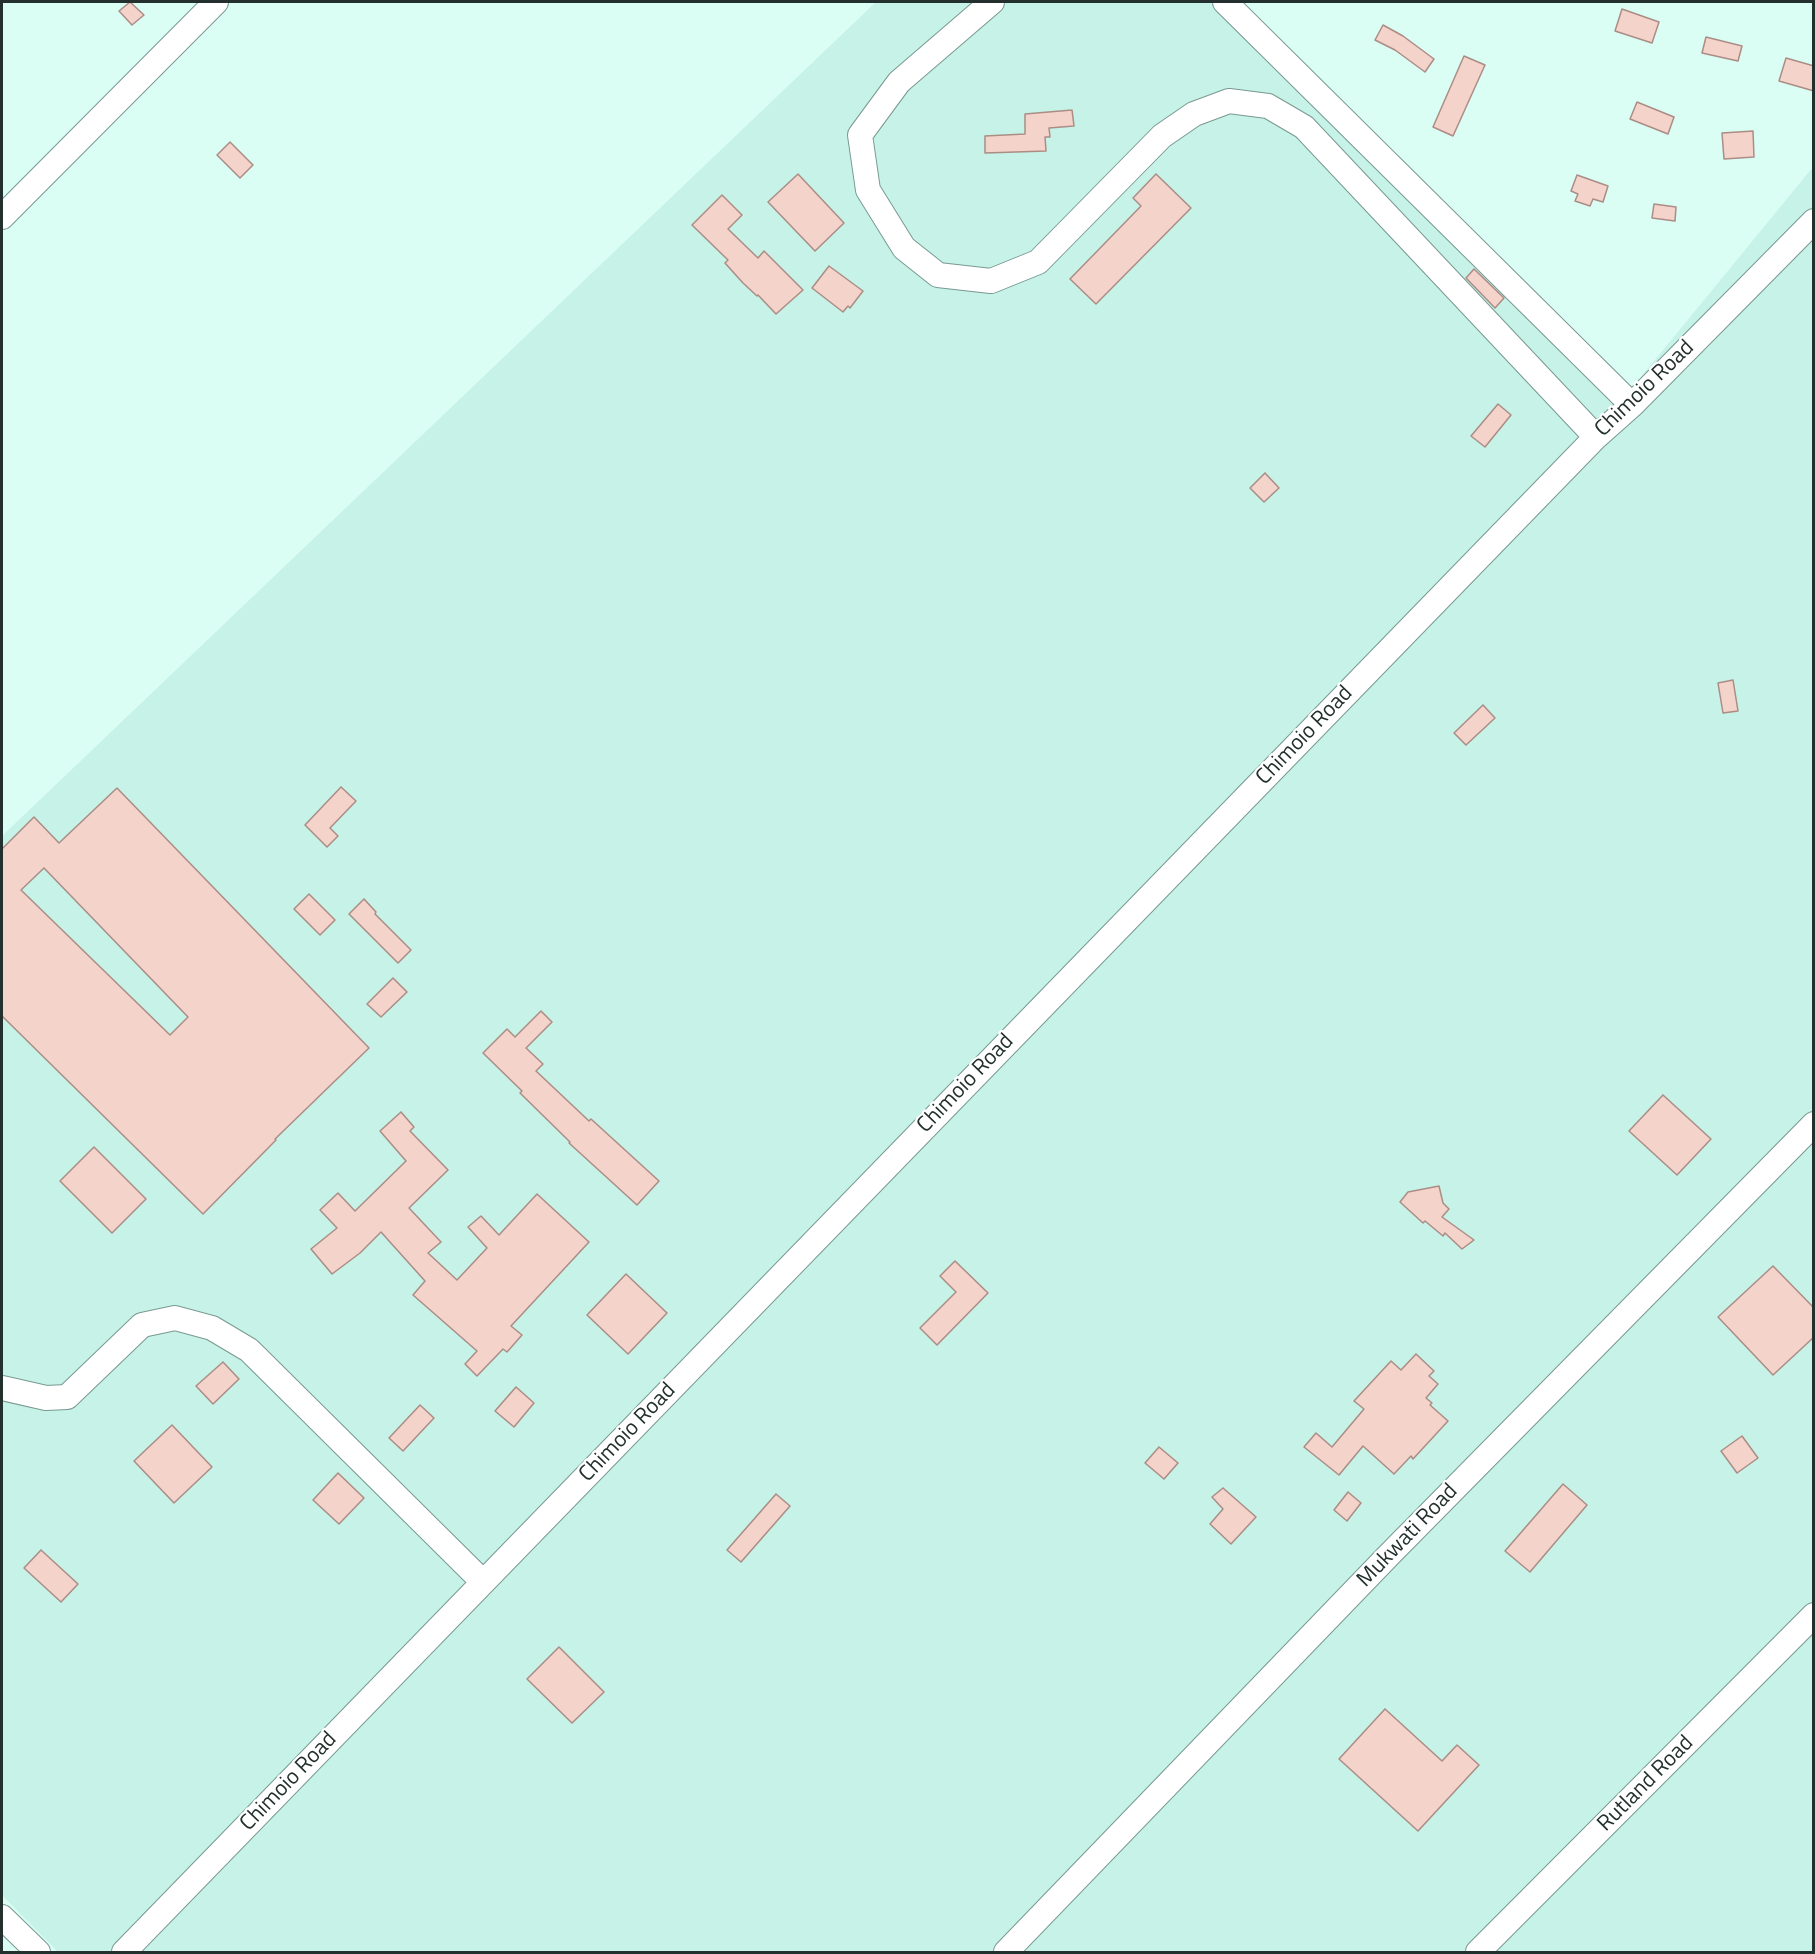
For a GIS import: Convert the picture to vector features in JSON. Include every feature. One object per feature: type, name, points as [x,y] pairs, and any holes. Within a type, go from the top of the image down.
[{"type":"street","points":[[2,217],[216,2]]},
{"type":"street","points":[[992,2],[899,82],[860,135],[868,190],[904,248],[938,275],[991,281],[1038,262],[1170,130],[1194,114],[1229,101],[1268,106],[1304,127],[1596,437]]},
{"type":"street","points":[[1225,2],[1632,405]]},
{"type":"street","name":"Chimoio Road","points":[[124,1953],[1596,437],[1632,405],[1814,221]]},
{"type":"street","name":"Mukwati Road","points":[[1006,1953],[1388,1556],[1814,1124]]},
{"type":"street","points":[[2,1388],[46,1398],[67,1397],[142,1326],[175,1318],[212,1328],[249,1350],[483,1582]]},
{"type":"street","name":"Rutland Road","points":[[1478,1953],[1814,1615]]},
{"type":"street","points":[[2,1917],[38,1953]]},
{"type":"shaded area","points":[[876,2],[1234,2],[1623,399],[1813,167],[1813,1952],[58,1952],[2,1895],[2,836]]},
{"type":"building","points":[[130,2],[144,15],[132,25],[119,11]]},
{"type":"building","points":[[1622,9],[1659,22],[1652,43],[1615,31]]},
{"type":"building","points":[[1383,25],[1403,36],[1434,59],[1425,72],[1395,50],[1375,40]]},
{"type":"building","points":[[1706,37],[1742,46],[1738,61],[1702,53]]},
{"type":"building","points":[[1464,56],[1485,65],[1453,136],[1433,127]]},
{"type":"building","points":[[1786,58],[1814,66],[1814,91],[1779,81]]},
{"type":"building","points":[[1637,102],[1674,117],[1668,134],[1630,119]]},
{"type":"building","points":[[1072,110],[1074,126],[1049,128],[1050,137],[1045,137],[1046,151],[985,153],[985,136],[1025,134],[1025,114]]},
{"type":"building","points":[[1753,131],[1754,157],[1724,159],[1722,133]]},
{"type":"building","points":[[230,142],[253,165],[240,178],[217,155]]},
{"type":"building","points":[[798,174],[844,223],[815,251],[768,202]]},
{"type":"building","points":[[1156,174],[1191,208],[1096,304],[1070,279],[1141,206],[1133,198]]},
{"type":"building","points":[[1577,175],[1608,186],[1603,202],[1593,199],[1590,206],[1575,201],[1578,194],[1571,191]]},
{"type":"building","points":[[722,195],[742,215],[728,229],[758,258],[764,251],[803,290],[776,314],[743,283],[725,263],[728,260],[692,225]]},
{"type":"building","points":[[1654,204],[1676,207],[1675,221],[1652,218]]},
{"type":"building","points":[[829,266],[863,291],[850,308],[848,306],[843,312],[812,288]]},
{"type":"building","points":[[1474,269],[1504,298],[1495,308],[1466,278]]},
{"type":"building","points":[[1498,404],[1511,415],[1485,447],[1471,436]]},
{"type":"building","points":[[1265,473],[1279,488],[1264,502],[1250,488]]},
{"type":"building","points":[[1733,680],[1738,711],[1723,713],[1718,683]]},
{"type":"building","points":[[1483,705],[1495,718],[1466,745],[1454,733]]},
{"type":"building","points":[[341,787],[356,801],[330,828],[338,836],[327,847],[305,825]]},
{"type":"building","points":[[117,788],[369,1048],[275,1139],[203,1214],[2,1016],[2,849],[34,817],[59,843]],"holes":[[[44,868],[188,1017],[170,1035],[21,890]]]},
{"type":"building","points":[[309,894],[335,920],[320,935],[294,909]]},
{"type":"building","points":[[364,899],[376,912],[375,914],[411,950],[398,963],[349,914]]},
{"type":"building","points":[[393,978],[407,992],[381,1017],[367,1004]]},
{"type":"building","points":[[541,1011],[552,1022],[526,1048],[543,1064],[536,1071],[589,1121],[591,1119],[659,1181],[637,1205],[569,1143],[520,1093],[522,1091],[483,1053],[507,1029],[515,1037]]},
{"type":"building","points":[[1663,1095],[1711,1139],[1677,1175],[1629,1131]]},
{"type":"building","points":[[401,1112],[414,1127],[410,1131],[448,1170],[409,1208],[441,1242],[428,1253],[457,1280],[487,1248],[468,1227],[481,1216],[499,1235],[537,1194],[589,1242],[511,1326],[522,1335],[507,1352],[503,1349],[477,1376],[465,1364],[477,1351],[413,1295],[425,1281],[381,1232],[360,1253],[332,1274],[311,1249],[337,1228],[320,1210],[338,1193],[355,1211],[406,1161],[380,1131]]},
{"type":"building","points":[[94,1147],[146,1199],[112,1233],[60,1181]]},
{"type":"building","points":[[1439,1186],[1443,1203],[1449,1209],[1442,1217],[1474,1240],[1462,1249],[1445,1233],[1443,1236],[1425,1221],[1423,1223],[1400,1202],[1408,1192]]},
{"type":"building","points":[[955,1261],[988,1293],[937,1345],[920,1328],[956,1292],[940,1276]]},
{"type":"building","points":[[1773,1266],[1814,1308],[1814,1337],[1773,1375],[1718,1317]]},
{"type":"building","points":[[626,1274],[667,1313],[628,1354],[587,1315]]},
{"type":"building","points":[[1416,1354],[1434,1371],[1429,1376],[1438,1384],[1426,1398],[1432,1403],[1430,1405],[1448,1421],[1413,1459],[1411,1456],[1394,1474],[1363,1446],[1339,1475],[1304,1447],[1316,1433],[1332,1447],[1364,1409],[1354,1401],[1391,1361],[1401,1370]]},
{"type":"building","points":[[223,1362],[239,1379],[213,1404],[196,1386]]},
{"type":"building","points":[[516,1387],[534,1403],[514,1427],[495,1411]]},
{"type":"building","points":[[420,1405],[434,1418],[403,1451],[389,1438]]},
{"type":"building","points":[[172,1425],[212,1467],[174,1503],[134,1461]]},
{"type":"building","points":[[1742,1436],[1758,1458],[1737,1473],[1721,1451]]},
{"type":"building","points":[[1159,1447],[1178,1463],[1164,1479],[1145,1463]]},
{"type":"building","points":[[338,1473],[364,1498],[339,1524],[313,1500]]},
{"type":"building","points":[[1563,1484],[1587,1505],[1530,1572],[1505,1551]]},
{"type":"building","points":[[1223,1488],[1256,1517],[1231,1544],[1210,1524],[1223,1509],[1212,1497]]},
{"type":"building","points":[[1348,1492],[1361,1503],[1347,1521],[1334,1510]]},
{"type":"building","points":[[776,1494],[790,1506],[741,1562],[727,1550]]},
{"type":"building","points":[[41,1550],[78,1584],[61,1602],[24,1568]]},
{"type":"building","points":[[559,1647],[604,1692],[572,1723],[527,1679]]},
{"type":"building","points":[[1385,1709],[1442,1761],[1457,1745],[1479,1765],[1418,1831],[1339,1759]]}]
